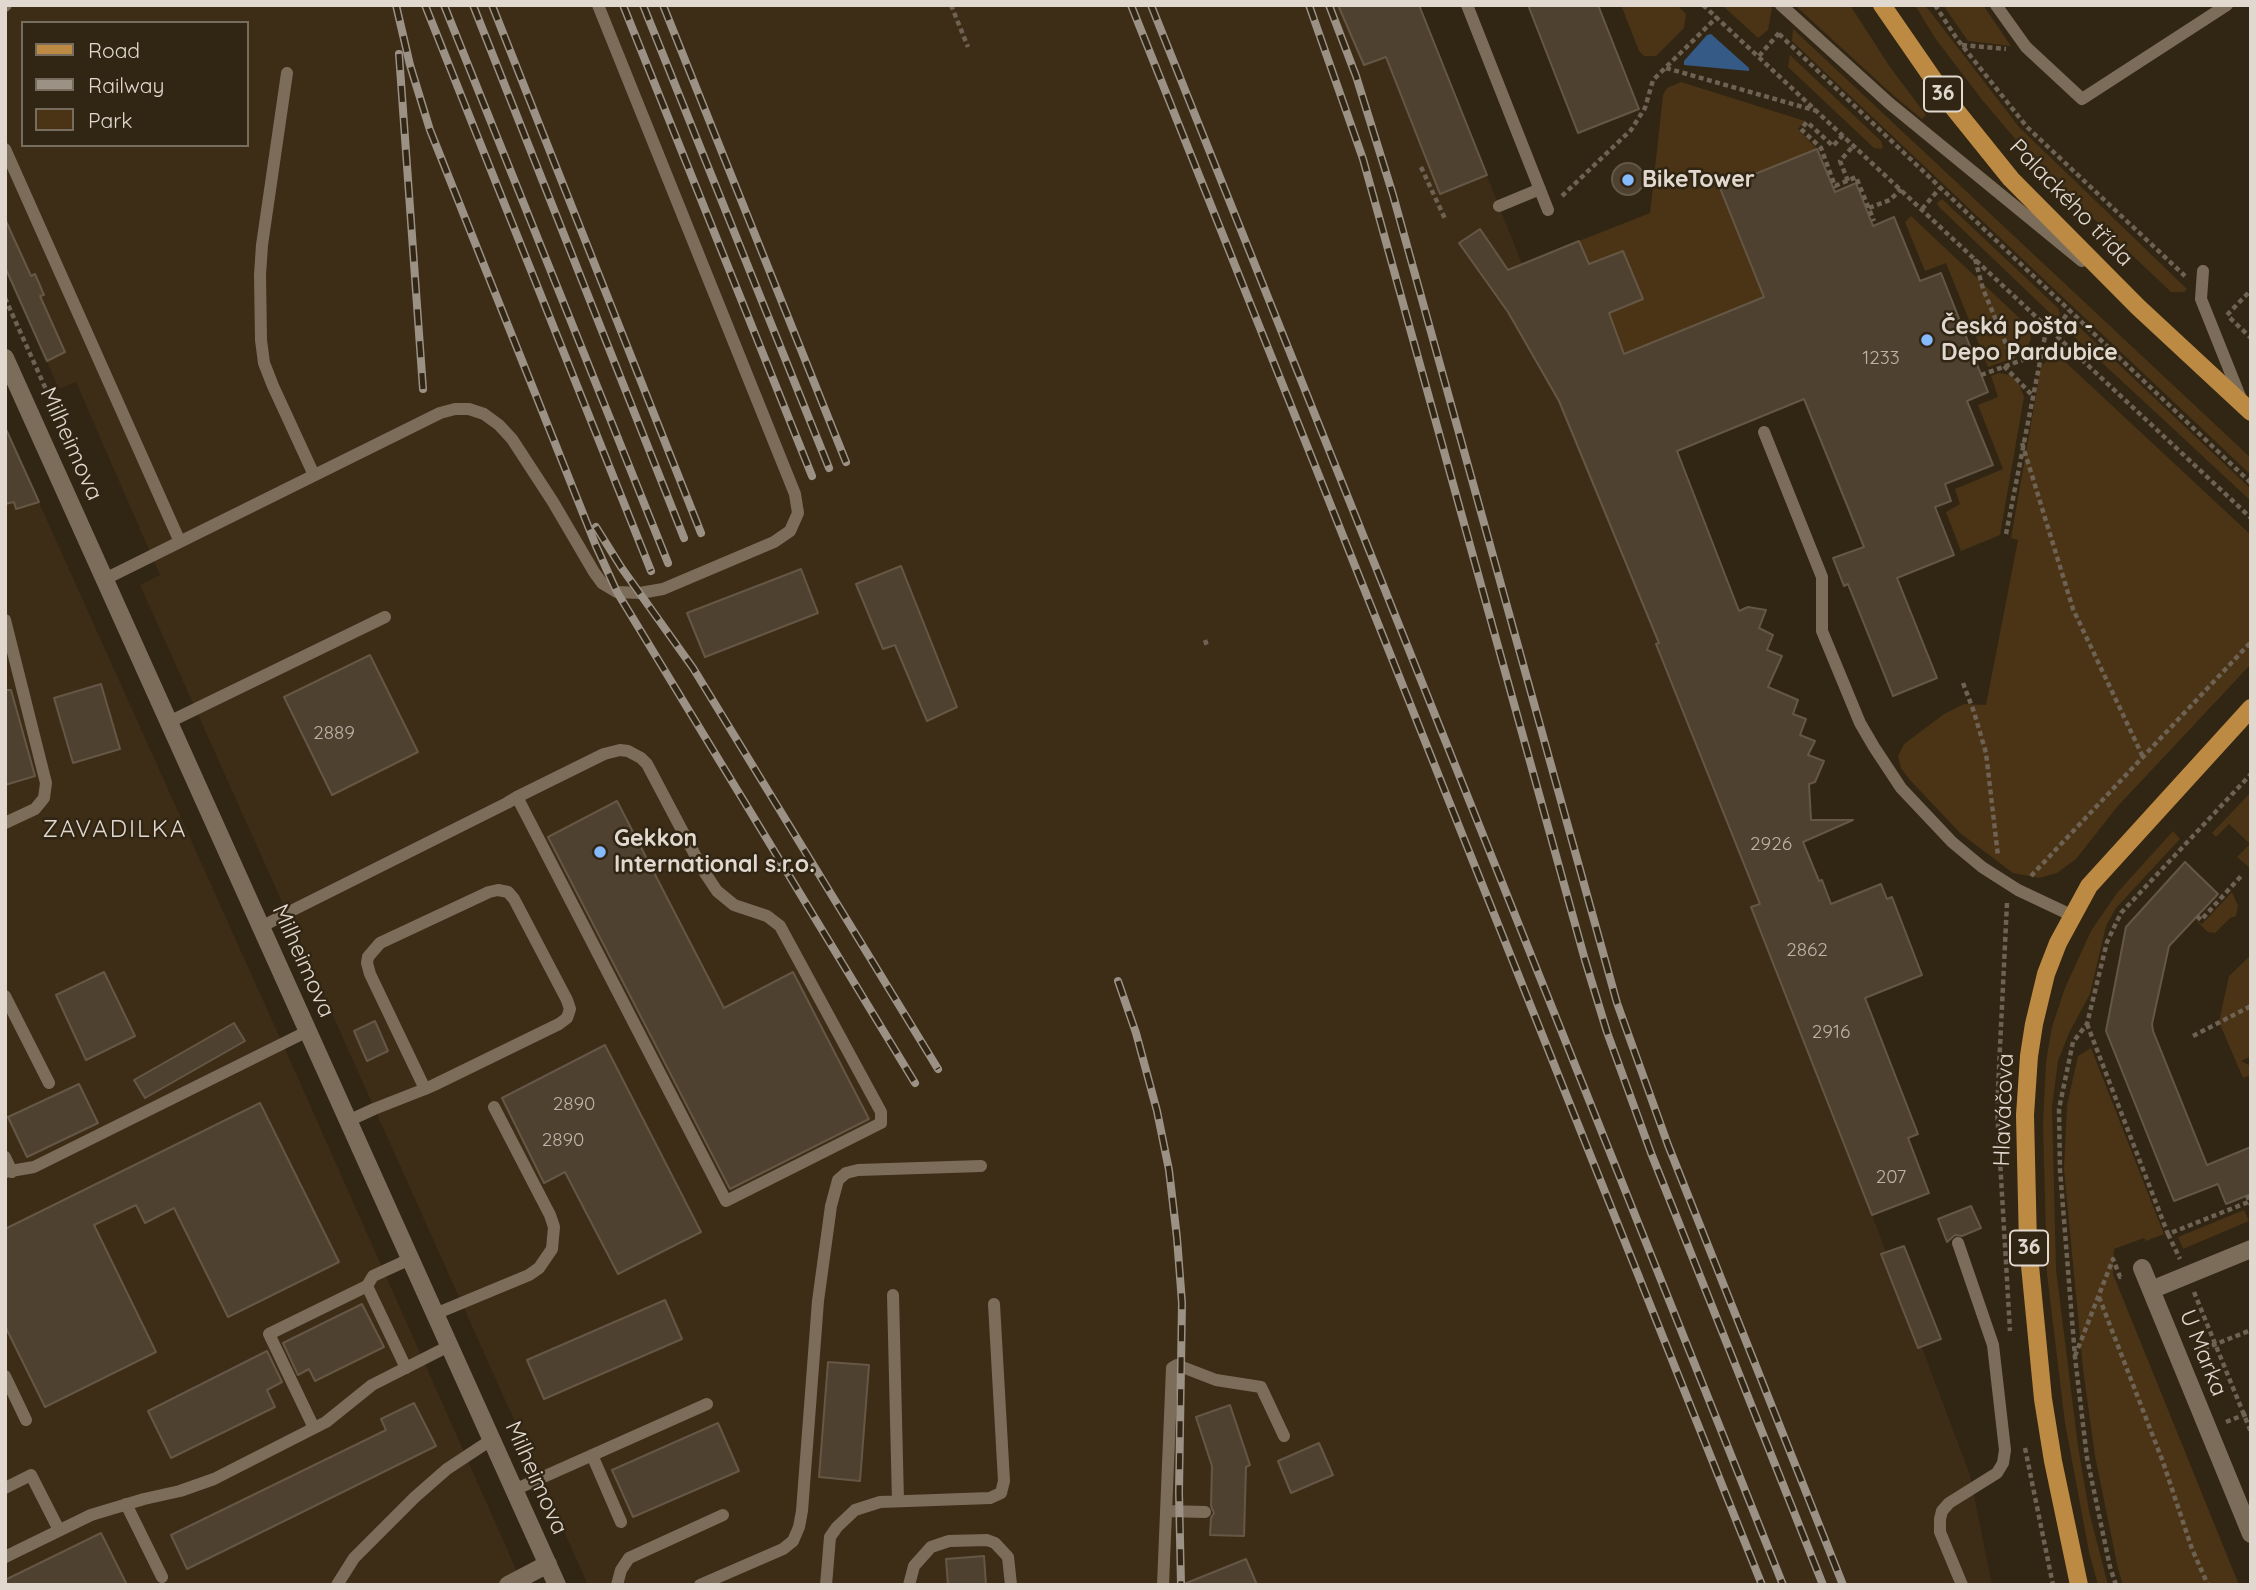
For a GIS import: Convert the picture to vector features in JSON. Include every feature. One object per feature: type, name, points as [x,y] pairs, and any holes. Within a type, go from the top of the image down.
[{"type":"main road","name":"Palackého třída","points":[[1882,5],[1979,141],[2011,179],[2138,307],[2247,409]]},
{"type":"main road","name":"Hlaváčova","points":[[2079,1585],[2055,1473],[2043,1399],[2028,1245],[2025,1154],[2029,1056],[2034,1024],[2046,974],[2071,915],[2102,869],[2251,708]]},
{"type":"street","name":"Milheimova","points":[[5,358],[557,1585]]},
{"type":"street","points":[[2151,1290],[2251,1249]]},
{"type":"street","name":"U Marka","points":[[2142,1268],[2251,1534]]},
{"type":"street","points":[[508,1585],[548,1564]]},
{"type":"lane","points":[[105,579],[440,413],[455,409],[469,409],[484,414],[512,439],[594,572],[602,583],[617,592],[640,593],[663,589],[774,542],[790,531],[798,513],[795,494],[598,5]]},
{"type":"lane","points":[[1467,5],[1548,210]]},
{"type":"lane","points":[[1781,5],[1889,103],[2138,307]]},
{"type":"lane","points":[[1996,5],[2031,52],[2082,99],[2227,5]]},
{"type":"lane","points":[[287,73],[262,245],[261,340],[264,363],[273,386],[314,475]]},
{"type":"lane","points":[[5,149],[180,542]]},
{"type":"lane","points":[[1499,206],[1540,190]]},
{"type":"lane","points":[[2203,271],[2200,290],[2206,312],[2247,409]]},
{"type":"lane","points":[[1763,432],[1822,577],[1822,631],[1865,731],[1901,788],[1952,842],[1982,867],[2018,890],[2071,915]]},
{"type":"lane","points":[[169,722],[385,617]]},
{"type":"lane","points":[[5,620],[46,783],[44,798],[35,809],[5,823]]},
{"type":"lane","points":[[261,927],[517,797],[612,751],[628,751],[641,758],[717,891],[734,905],[767,916],[780,926],[881,1112],[881,1123],[726,1201],[517,797]]},
{"type":"lane","points":[[348,1121],[425,1089],[559,1024],[570,1014],[567,1000],[514,899],[503,890],[489,892],[380,943],[368,957],[369,970],[425,1089]]},
{"type":"lane","points":[[5,996],[49,1083]]},
{"type":"lane","points":[[5,1157],[8,1172],[34,1167],[308,1031]]},
{"type":"lane","points":[[435,1314],[529,1275],[539,1268],[552,1249],[554,1227],[550,1215],[494,1107]]},
{"type":"lane","points":[[700,1585],[783,1549],[793,1541],[799,1527],[818,1301],[831,1206],[838,1180],[846,1173],[858,1170],[981,1167]]},
{"type":"lane","points":[[1958,1243],[1993,1345],[2005,1450],[1997,1473],[1949,1503],[1940,1519],[1941,1532],[1962,1585]]},
{"type":"lane","points":[[314,1428],[268,1334],[366,1286],[373,1276],[410,1259]]},
{"type":"lane","points":[[366,1286],[406,1368]]},
{"type":"lane","points":[[893,1295],[898,1502]]},
{"type":"lane","points":[[826,1585],[830,1537],[855,1510],[868,1504],[990,1498],[1001,1493],[1004,1481],[994,1304]]},
{"type":"lane","points":[[5,1558],[91,1515],[214,1479],[314,1428],[335,1416],[372,1385],[449,1346]]},
{"type":"lane","points":[[1163,1585],[1171,1377],[1174,1366],[1216,1380],[1261,1387],[1284,1436]]},
{"type":"lane","points":[[5,1376],[26,1420]]},
{"type":"lane","points":[[514,1490],[707,1404]]},
{"type":"lane","points":[[337,1585],[354,1558],[415,1497],[466,1454],[491,1440]]},
{"type":"lane","points":[[592,1455],[621,1522]]},
{"type":"lane","points":[[5,1488],[31,1475],[59,1530]]},
{"type":"lane","points":[[126,1504],[162,1577]]},
{"type":"lane","points":[[1167,1511],[1205,1512]]},
{"type":"lane","points":[[617,1585],[621,1570],[629,1558],[723,1515]]},
{"type":"lane","points":[[909,1585],[914,1566],[931,1547],[949,1541],[987,1540],[995,1542],[1007,1557],[1011,1585]]},
{"type":"path","points":[[951,5],[968,47]]},
{"type":"path","points":[[1703,5],[2251,518]]},
{"type":"path","points":[[1935,5],[1962,45],[2027,127],[2200,290]]},
{"type":"path","points":[[1548,210],[1631,130],[1645,108],[1653,80],[1717,17]]},
{"type":"path","points":[[1759,56],[1779,34],[2251,483]]},
{"type":"path","points":[[1962,45],[2031,52]]},
{"type":"path","points":[[1666,68],[1818,111]]},
{"type":"path","points":[[1843,135],[1833,146],[1807,122],[1801,129],[1821,148],[1835,186],[1856,177],[1874,221]]},
{"type":"path","points":[[1848,181],[1840,161],[1854,145]]},
{"type":"path","points":[[1420,167],[1446,221]]},
{"type":"path","points":[[1922,209],[1940,188]]},
{"type":"path","points":[[1869,208],[1890,200],[1901,189]]},
{"type":"path","points":[[1975,259],[1983,289],[2014,363]]},
{"type":"path","points":[[2226,315],[2251,290]]},
{"type":"path","points":[[2054,333],[2069,310]]},
{"type":"path","points":[[2006,534],[2047,326]]},
{"type":"path","points":[[1982,374],[2040,353]]},
{"type":"path","points":[[2004,366],[2032,394]]},
{"type":"path","points":[[2022,443],[2073,609],[2143,757]]},
{"type":"path","points":[[1998,1133],[2006,904],[2251,642]]},
{"type":"path","points":[[1963,683],[1986,753],[1998,858]]},
{"type":"path","points":[[2116,1585],[2087,1458],[2075,1357],[2060,1170],[2059,1109],[2073,1042],[2087,1024],[2107,942],[2121,913],[2251,774]]},
{"type":"path","points":[[2197,916],[2201,919],[2244,874]]},
{"type":"path","points":[[2193,1037],[2251,1006]]},
{"type":"path","points":[[2087,1024],[2168,1234],[2251,1432]]},
{"type":"path","points":[[2168,1234],[2250,1202],[2247,1195]]},
{"type":"path","points":[[2075,1357],[2113,1259],[2120,1277],[2142,1268]]},
{"type":"path","points":[[2099,1297],[2163,1462],[2192,1549],[2208,1585]]},
{"type":"path","points":[[2215,1344],[2251,1330]]},
{"type":"shaded area","points":[[5,5],[1419,5],[1774,898],[1751,908],[1872,1215],[1970,1475],[1992,1585],[588,1585],[140,585],[160,575],[76,382],[59,389],[5,266]]},
{"type":"shaded area","points":[[5,427],[298,1078],[523,1585],[5,1585]]},
{"type":"green space","points":[[1621,5],[1677,5],[1686,14],[1684,28],[1656,56],[1644,56],[1639,51]]},
{"type":"green space","points":[[1722,5],[1769,5],[1772,8],[1768,30],[1758,38]]},
{"type":"green space","points":[[1798,5],[1850,5],[1890,67],[1926,115],[1922,119],[1894,96],[1798,8]]},
{"type":"green space","points":[[1915,5],[1925,5],[2019,127],[2187,289],[2184,292],[2171,292],[2022,147],[1935,38]]},
{"type":"green space","points":[[1943,5],[1983,5],[2011,46],[1968,41]]},
{"type":"green space","points":[[1793,29],[2251,458],[2251,475],[1792,41]]},
{"type":"green space","points":[[1790,55],[1881,141],[1881,149],[1874,148],[1788,67]]},
{"type":"green space","points":[[1681,82],[1805,121],[1798,129],[1817,149],[1720,188],[1757,279],[1769,295],[1624,354],[1609,313],[1643,299],[1623,251],[1589,264],[1579,241],[1650,213],[1663,95],[1667,88]]},
{"type":"green space","points":[[1942,199],[2058,308],[2058,317],[2051,314],[1939,207],[1937,203]]},
{"type":"green space","points":[[1911,216],[2029,327],[2031,339],[2024,354],[1988,367],[1946,263],[1925,271],[1905,222]]},
{"type":"green space","points":[[2068,322],[2077,325],[2251,489],[2251,501],[2069,332]]},
{"type":"green space","points":[[2052,356],[2060,357],[2251,535],[2251,664],[2117,807],[2076,859],[2057,873],[2039,878],[2013,873],[1960,833],[1910,780],[1901,768],[1898,756],[1904,744],[1944,714],[1964,704],[1986,705],[2018,540],[2011,538],[2041,366]]},
{"type":"green space","points":[[1999,373],[2010,375],[2018,381],[2024,397],[2000,535],[1961,551],[1946,512],[1960,504],[1955,489],[2003,469],[1978,405],[1998,397],[1991,376]]},
{"type":"green space","points":[[2251,792],[2251,869],[2237,857],[2250,844],[2229,824],[2216,837],[2212,833]]},
{"type":"green space","points":[[2173,831],[2180,839],[2116,908],[2106,926],[2090,994],[2069,1033],[2058,1061],[2052,1107],[2056,1269],[2078,1446],[2089,1511],[2108,1585],[2098,1585],[2089,1552],[2065,1423],[2047,1274],[2043,1124],[2046,1062],[2052,1027],[2065,988],[2091,931],[2117,893]]},
{"type":"green space","points":[[2232,892],[2238,906],[2236,916],[2230,918],[2215,933],[2208,932],[2194,919],[2202,924]]},
{"type":"green space","points":[[2251,955],[2251,1056],[2241,1061],[2251,1066],[2251,1075],[2243,1078],[2219,1022],[2229,976]]},
{"type":"green space","points":[[2091,1048],[2164,1234],[2114,1249],[2113,1274],[2239,1585],[2123,1585],[2118,1569],[2095,1456],[2083,1369],[2064,1169],[2067,1105],[2078,1056]]},
{"type":"green space","points":[[2244,1210],[2249,1221],[2183,1249],[2178,1237]]},
{"type":"water","points":[[1711,34],[1749,68],[1749,71],[1684,65],[1684,61],[1707,35]]},
{"type":"building","points":[[1338,5],[1419,5],[1487,175],[1440,194],[1386,57],[1364,65]]},
{"type":"building","points":[[1528,5],[1598,5],[1639,109],[1578,133]]},
{"type":"building","points":[[1817,149],[1835,192],[1856,183],[1873,226],[1894,217],[1920,281],[1941,273],[1988,392],[1967,401],[1993,465],[1945,484],[1951,501],[1935,507],[1954,555],[1897,578],[1937,678],[1893,696],[1848,584],[1844,586],[1833,558],[1864,547],[1804,399],[1677,451],[1739,611],[1748,607],[1766,610],[1759,628],[1773,635],[1767,650],[1782,656],[1768,687],[1798,700],[1793,714],[1806,719],[1800,735],[1815,741],[1808,755],[1824,761],[1815,782],[1809,784],[1811,820],[1853,820],[1803,842],[1819,881],[1822,880],[1831,904],[1881,884],[1887,899],[1892,897],[1922,975],[1865,998],[1918,1134],[1908,1138],[1929,1193],[1872,1215],[1751,907],[1760,904],[1656,644],[1659,643],[1559,401],[1508,312],[1459,243],[1480,229],[1508,270],[1579,241],[1589,264],[1623,251],[1643,299],[1609,313],[1624,354],[1764,297],[1720,188]]},
{"type":"building","name":"BikeTower","points":[[1628,163],[1639,168],[1644,179],[1639,190],[1628,195],[1617,190],[1612,179],[1617,168]]},
{"type":"building","points":[[5,219],[31,276],[35,274],[44,295],[40,296],[65,352],[47,361],[5,267]]},
{"type":"building","points":[[5,427],[39,502],[16,509],[14,502],[5,504]]},
{"type":"building","points":[[901,566],[957,707],[927,721],[895,645],[883,649],[856,584]]},
{"type":"building","points":[[801,569],[818,613],[705,657],[687,613]]},
{"type":"building","points":[[370,655],[418,752],[332,795],[284,697]]},
{"type":"building","points":[[101,684],[120,749],[73,763],[54,698]]},
{"type":"building","points":[[5,690],[11,690],[35,776],[5,785]]},
{"type":"building","points":[[617,801],[724,1008],[793,972],[869,1119],[730,1189],[548,837]]},
{"type":"building","points":[[2185,862],[2218,894],[2169,946],[2152,1024],[2207,1165],[2251,1147],[2251,1194],[2226,1204],[2218,1184],[2174,1201],[2106,1031],[2126,927]]},
{"type":"building","points":[[104,972],[135,1036],[86,1060],[56,995]]},
{"type":"building","points":[[375,1021],[388,1051],[367,1061],[354,1031]]},
{"type":"building","points":[[234,1023],[245,1041],[145,1098],[134,1080]]},
{"type":"building","points":[[605,1045],[701,1232],[618,1274],[565,1172],[544,1183],[502,1098]]},
{"type":"building","points":[[79,1084],[98,1123],[27,1157],[8,1117]]},
{"type":"building","points":[[260,1103],[339,1262],[228,1317],[174,1208],[145,1223],[136,1205],[94,1225],[156,1352],[45,1407],[5,1326],[5,1229]]},
{"type":"building","points":[[1971,1206],[1981,1228],[1962,1236],[1955,1235],[1947,1242],[1938,1219]]},
{"type":"building","points":[[1904,1246],[1941,1339],[1918,1348],[1881,1254]]},
{"type":"building","points":[[665,1300],[682,1339],[544,1399],[527,1360]]},
{"type":"building","points":[[362,1304],[384,1347],[315,1381],[309,1369],[298,1375],[283,1343]]},
{"type":"building","points":[[267,1351],[282,1382],[267,1390],[275,1407],[171,1458],[148,1411]]},
{"type":"building","points":[[828,1362],[869,1365],[860,1481],[819,1477]]},
{"type":"building","points":[[414,1403],[436,1446],[187,1569],[171,1535],[386,1430],[381,1419]]},
{"type":"building","points":[[1230,1405],[1250,1465],[1246,1467],[1244,1536],[1210,1535],[1214,1513],[1211,1506],[1212,1466],[1196,1417]]},
{"type":"building","points":[[718,1423],[739,1471],[633,1517],[612,1470]]},
{"type":"building","points":[[1319,1443],[1333,1475],[1291,1493],[1278,1461]]},
{"type":"building","points":[[101,1533],[127,1585],[5,1585],[5,1580]]},
{"type":"building","points":[[984,1556],[986,1585],[948,1585],[946,1559]]},
{"type":"building","points":[[1246,1559],[1257,1585],[1184,1584]]},
{"type":"railway","points":[[396,5],[410,65],[430,130],[596,546],[617,592],[915,1083]]},
{"type":"railway","points":[[425,5],[651,571]]},
{"type":"railway","points":[[444,5],[668,563]]},
{"type":"railway","points":[[473,5],[684,538]]},
{"type":"railway","points":[[492,5],[701,533]]},
{"type":"railway","points":[[623,5],[812,476]]},
{"type":"railway","points":[[643,5],[829,468]]},
{"type":"railway","points":[[663,5],[846,462]]},
{"type":"railway","points":[[1131,5],[1762,1585]]},
{"type":"railway","points":[[1151,5],[1783,1585]]},
{"type":"railway","points":[[1309,5],[1363,159],[1607,1032],[1651,1153],[1823,1585]]},
{"type":"railway","points":[[1329,5],[1356,76],[1393,195],[1617,1003],[1668,1145],[1843,1585]]},
{"type":"railway","points":[[399,54],[423,389]]},
{"type":"railway","points":[[596,527],[693,668],[938,1069]]},
{"type":"railway","points":[[1118,981],[1136,1033],[1157,1111],[1169,1170],[1177,1238],[1182,1303],[1179,1492],[1181,1585]]},
{"type":"place","name":"BikeTower","points":[[1628,180]]},
{"type":"place","name":"Česká pošta - Depo Pardubice","points":[[1927,340]]},
{"type":"place","name":"Gekkon International s.r.o.","points":[[600,852]]},
{"type":"district","name":"ZAVADILKA","points":[[115,830]]}]
